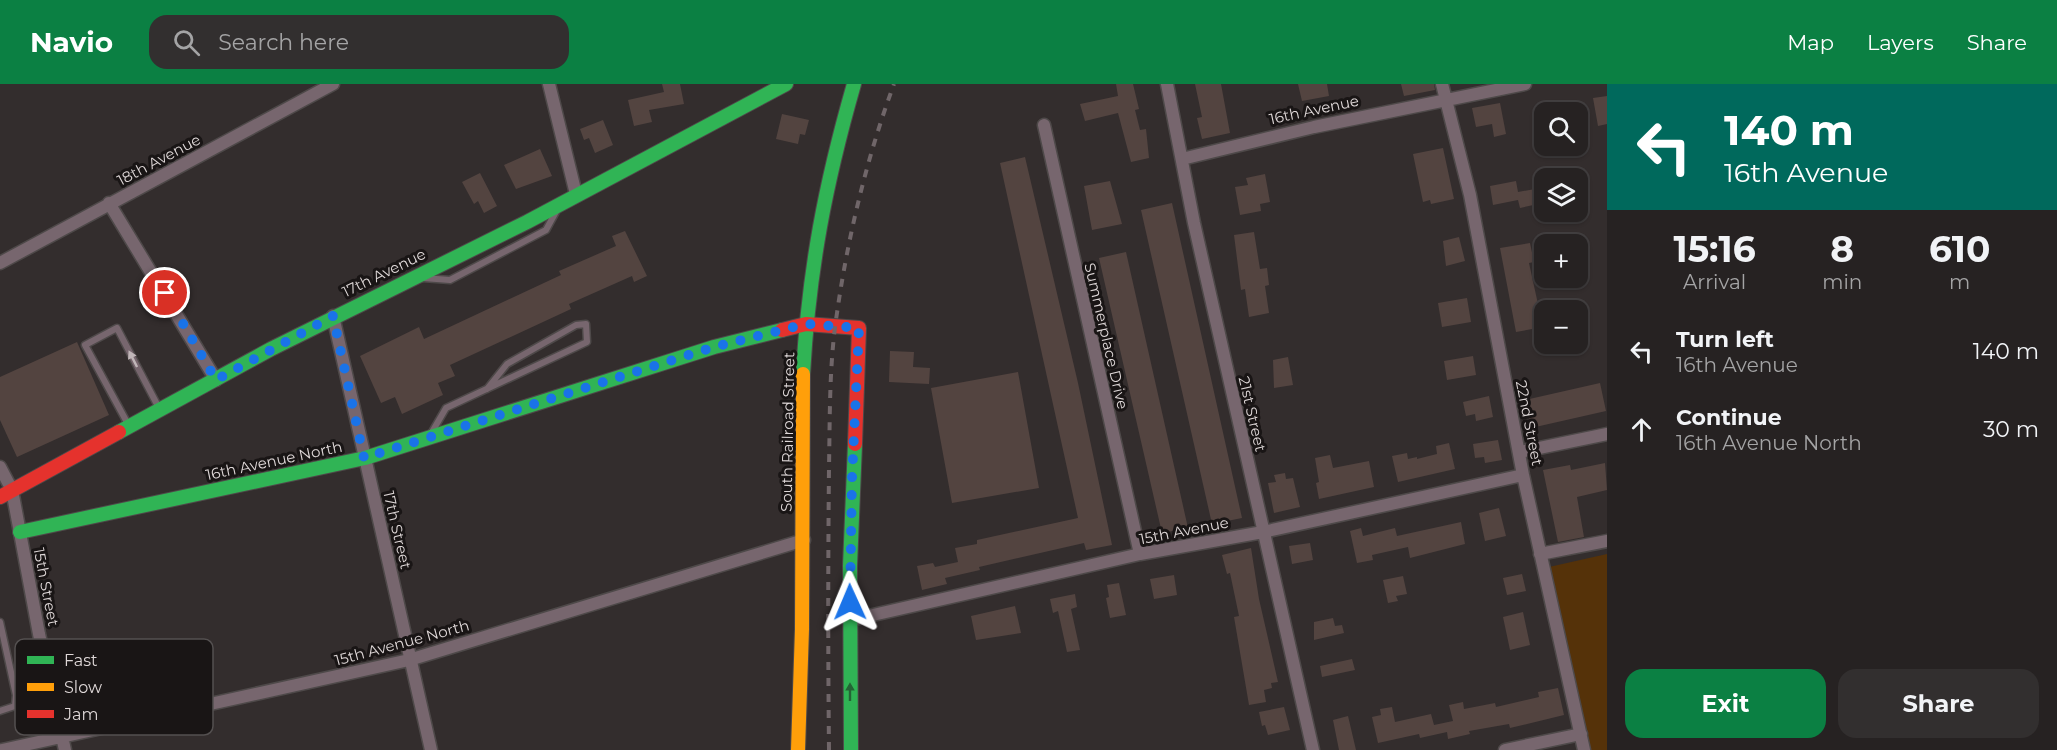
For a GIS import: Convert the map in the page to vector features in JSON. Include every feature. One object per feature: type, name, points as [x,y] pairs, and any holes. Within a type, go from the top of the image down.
[{"type":"street","name":"18th Avenue","points":[[0,263],[333,84]]},
{"type":"street","points":[[549,84],[576,194]]},
{"type":"street","name":"17th Avenue","points":[[6,493],[333,316],[417,277],[786,84]]},
{"type":"street","name":"South Railroad Street","points":[[798,750],[803,655],[806,324],[818,223],[854,84]]},
{"type":"street","name":"21st Street","points":[[1167,84],[1312,750]]},
{"type":"street","points":[[1442,84],[1447,101]]},
{"type":"street","name":"16th Avenue","points":[[1182,159],[1292,132],[1525,84]]},
{"type":"street","name":"22nd Street","points":[[1447,101],[1470,195],[1523,475],[1584,750]]},
{"type":"street","name":"Summerplace Drive","points":[[1044,125],[1140,554]]},
{"type":"street","points":[[109,203],[216,380]]},
{"type":"street","name":"17th Street","points":[[333,316],[431,750]]},
{"type":"street","points":[[806,324],[859,328],[851,500],[851,750]]},
{"type":"street","name":"16th Avenue North","points":[[20,531],[364,458],[714,347],[806,324]]},
{"type":"street","points":[[1520,452],[1607,434]]},
{"type":"street","name":"15th Street","points":[[0,467],[6,493],[20,531],[42,639]]},
{"type":"street","name":"15th Avenue","points":[[851,620],[1140,554],[1263,532],[1523,475]]},
{"type":"street","name":"15th Avenue North","points":[[213,703],[409,660],[804,540]]},
{"type":"street","points":[[1540,554],[1607,541]]},
{"type":"street","points":[[1505,750],[1581,734]]},
{"type":"street","name":"15th Avenue North","points":[[2,750],[71,735]]},
{"type":"street","name":"15th Street","points":[[62,737],[65,750]]},
{"type":"lane","points":[[429,438],[446,408],[487,389],[587,342],[586,324],[576,325],[507,364],[487,389]]},
{"type":"lane","points":[[130,427],[85,345],[117,327],[160,410]]},
{"type":"lane","points":[[0,622],[15,690]]},
{"type":"lane","points":[[0,711],[15,706]]},
{"type":"shaded area","points":[[1607,554],[1607,750],[1589,750],[1549,567]]},
{"type":"building","points":[[662,84],[680,84],[684,104],[649,110],[652,122],[634,126],[628,100],[664,92]]},
{"type":"building","points":[[1116,84],[1133,84],[1139,109],[1135,110],[1140,130],[1146,129],[1149,158],[1131,162],[1118,113],[1085,121],[1080,104],[1118,96]]},
{"type":"building","points":[[1195,84],[1221,84],[1230,133],[1202,139],[1197,118],[1202,117]]},
{"type":"building","points":[[1298,84],[1327,84],[1329,96],[1302,101]]},
{"type":"building","points":[[1401,84],[1434,84],[1435,90],[1404,96]]},
{"type":"building","points":[[1607,96],[1607,124],[1598,126],[1593,98]]},
{"type":"building","points":[[1500,103],[1506,134],[1494,137],[1492,124],[1476,127],[1472,108]]},
{"type":"building","points":[[782,114],[809,120],[805,135],[800,134],[798,144],[776,139]]},
{"type":"building","points":[[603,120],[613,145],[595,153],[589,138],[584,140],[580,129]]},
{"type":"building","points":[[1443,148],[1454,199],[1431,204],[1430,200],[1423,202],[1413,154]]},
{"type":"building","points":[[540,149],[552,176],[516,189],[504,165]]},
{"type":"building","points":[[1025,157],[1078,383],[1112,545],[1086,550],[1084,543],[979,567],[980,570],[945,578],[947,584],[922,590],[917,566],[933,563],[935,567],[958,562],[955,548],[977,544],[977,540],[1078,518],[1000,163]]},
{"type":"building","points":[[480,173],[497,206],[484,213],[478,201],[474,204],[462,182]]},
{"type":"building","points":[[1265,174],[1270,202],[1260,204],[1261,211],[1240,215],[1235,187],[1248,185],[1246,178]]},
{"type":"building","points":[[1110,181],[1122,224],[1092,230],[1084,186]]},
{"type":"building","points":[[1516,181],[1518,192],[1534,189],[1534,205],[1520,208],[1518,200],[1493,205],[1490,186]]},
{"type":"building","points":[[1172,203],[1242,518],[1212,524],[1141,210]]},
{"type":"building","points":[[625,231],[647,276],[634,282],[632,276],[569,304],[571,309],[450,365],[455,376],[438,383],[443,395],[402,414],[395,397],[381,403],[360,356],[419,327],[424,339],[561,275],[559,271],[616,246],[612,236]]},
{"type":"building","points":[[1254,232],[1260,269],[1267,268],[1269,285],[1265,286],[1269,313],[1249,317],[1245,289],[1241,290],[1234,235]]},
{"type":"building","points":[[1459,237],[1465,261],[1446,266],[1443,241]]},
{"type":"building","points":[[1530,243],[1534,262],[1529,263],[1537,300],[1534,300],[1534,329],[1516,332],[1500,248]]},
{"type":"building","points":[[1126,252],[1188,528],[1162,533],[1099,258]]},
{"type":"building","points":[[1467,298],[1471,322],[1442,327],[1438,303]]},
{"type":"building","points":[[77,342],[109,415],[17,457],[0,420],[0,377]]},
{"type":"building","points":[[890,351],[914,352],[913,367],[930,368],[929,384],[889,382]]},
{"type":"building","points":[[1473,356],[1476,375],[1447,380],[1444,361]]},
{"type":"building","points":[[1288,357],[1293,385],[1274,388],[1273,360]]},
{"type":"building","points":[[1018,372],[1039,488],[952,503],[931,388]]},
{"type":"building","points":[[1600,383],[1606,411],[1531,428],[1525,400]]},
{"type":"building","points":[[1489,396],[1493,417],[1476,421],[1475,414],[1466,416],[1463,402]]},
{"type":"building","points":[[1498,440],[1502,460],[1485,463],[1484,457],[1475,458],[1473,444]]},
{"type":"building","points":[[1449,443],[1455,469],[1398,482],[1392,456],[1407,453],[1408,459],[1417,457],[1417,459],[1437,454],[1436,446]]},
{"type":"building","points":[[1330,455],[1333,468],[1369,461],[1374,487],[1319,499],[1315,458]]},
{"type":"building","points":[[1605,463],[1607,490],[1577,497],[1584,537],[1558,542],[1543,470],[1570,465],[1571,470]]},
{"type":"building","points":[[1285,473],[1286,479],[1293,478],[1300,507],[1274,513],[1268,483],[1276,482],[1274,475]]},
{"type":"building","points":[[1499,508],[1506,536],[1485,541],[1479,513]]},
{"type":"building","points":[[1461,522],[1465,544],[1410,558],[1408,547],[1372,555],[1373,560],[1357,563],[1350,531],[1361,528],[1363,536],[1395,528],[1397,536]]},
{"type":"building","points":[[1310,543],[1313,560],[1292,564],[1289,546]]},
{"type":"building","points":[[1251,548],[1259,599],[1278,682],[1271,683],[1272,688],[1264,690],[1266,702],[1249,705],[1234,617],[1239,616],[1230,573],[1227,574],[1222,555]]},
{"type":"building","points":[[1522,574],[1526,591],[1507,595],[1503,578]]},
{"type":"building","points":[[1174,575],[1177,595],[1154,599],[1150,579]]},
{"type":"building","points":[[1403,576],[1407,594],[1396,596],[1398,601],[1388,603],[1383,580]]},
{"type":"building","points":[[1119,583],[1126,615],[1110,618],[1106,598],[1109,597],[1107,585]]},
{"type":"building","points":[[1075,594],[1077,607],[1071,609],[1080,650],[1067,652],[1058,611],[1053,613],[1050,599]]},
{"type":"building","points":[[1015,606],[1021,633],[976,640],[971,616]]},
{"type":"building","points":[[1523,612],[1530,645],[1510,650],[1503,617]]},
{"type":"building","points":[[1333,618],[1335,626],[1342,625],[1344,633],[1314,640],[1314,622]]},
{"type":"building","points":[[1352,659],[1355,670],[1322,677],[1320,666]]},
{"type":"building","points":[[1558,688],[1564,715],[1510,728],[1509,724],[1469,731],[1470,734],[1448,739],[1447,732],[1420,738],[1419,734],[1378,743],[1372,717],[1381,715],[1380,709],[1392,707],[1395,722],[1431,714],[1434,725],[1453,721],[1449,705],[1463,702],[1464,709],[1495,703],[1496,707],[1539,697],[1538,692]]},
{"type":"building","points":[[1284,707],[1290,730],[1268,735],[1265,725],[1262,726],[1259,712]]},
{"type":"building","points":[[1348,716],[1356,750],[1339,750],[1333,720]]},
{"type":"railway","points":[[829,750],[829,468],[830,390],[834,332],[860,197],[875,140],[894,84]]},
{"type":"traffic: fast","points":[[119,432],[271,349],[527,222],[786,84]]},
{"type":"traffic: fast","points":[[803,374],[809,299],[820,228],[854,84]]},
{"type":"traffic: fast","points":[[20,532],[365,458],[714,347],[782,330]]},
{"type":"traffic: fast","points":[[851,750],[850,566],[855,444]]},
{"type":"traffic: slow","points":[[798,750],[802,629],[803,374]]},
{"type":"traffic: jam","points":[[782,330],[806,324],[859,328],[855,444]]},
{"type":"traffic: jam","points":[[0,497],[119,432]]},
{"type":"route","points":[[165,293],[216,380],[333,316],[356,412],[364,458],[714,347],[806,324],[859,328],[852,478],[850,602]]}]
